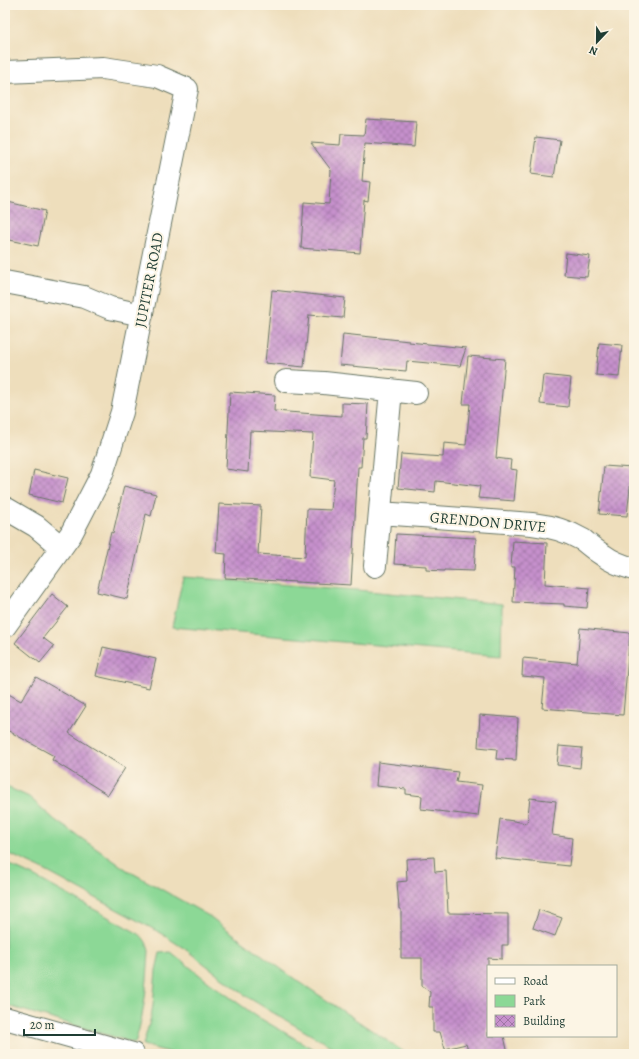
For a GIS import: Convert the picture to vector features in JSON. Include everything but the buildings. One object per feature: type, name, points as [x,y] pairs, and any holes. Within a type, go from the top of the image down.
[{"type":"street","name":"JUPITER ROAD","points":[[5,72],[103,68],[157,76],[187,89],[122,412],[102,474],[71,534],[5,626]]},
{"type":"street","points":[[5,282],[84,297],[110,308],[142,315]]},
{"type":"street","points":[[286,381],[324,383],[416,393]]},
{"type":"street","points":[[375,566],[391,390]]},
{"type":"street","points":[[5,508],[36,526],[61,548]]},
{"type":"street","name":"GRENDON DRIVE","points":[[380,512],[547,526],[581,539],[614,562],[634,568]]},
{"type":"street","points":[[5,1018],[102,1050],[133,1054]]},
{"type":"green space","points":[[183,577],[358,590],[502,604],[501,656],[172,627]]},
{"type":"green space","points":[[5,786],[29,797],[55,820],[127,870],[209,916],[292,977],[407,1054],[347,1054],[325,1043],[249,998],[185,949],[157,931],[42,869],[5,852]]},
{"type":"green space","points":[[5,863],[37,878],[139,934],[147,943],[149,951],[145,997],[135,1043],[5,1005]]},
{"type":"green space","points":[[171,952],[206,980],[256,1016],[322,1054],[176,1054],[143,1045],[151,1017],[156,970],[160,953]]}]
